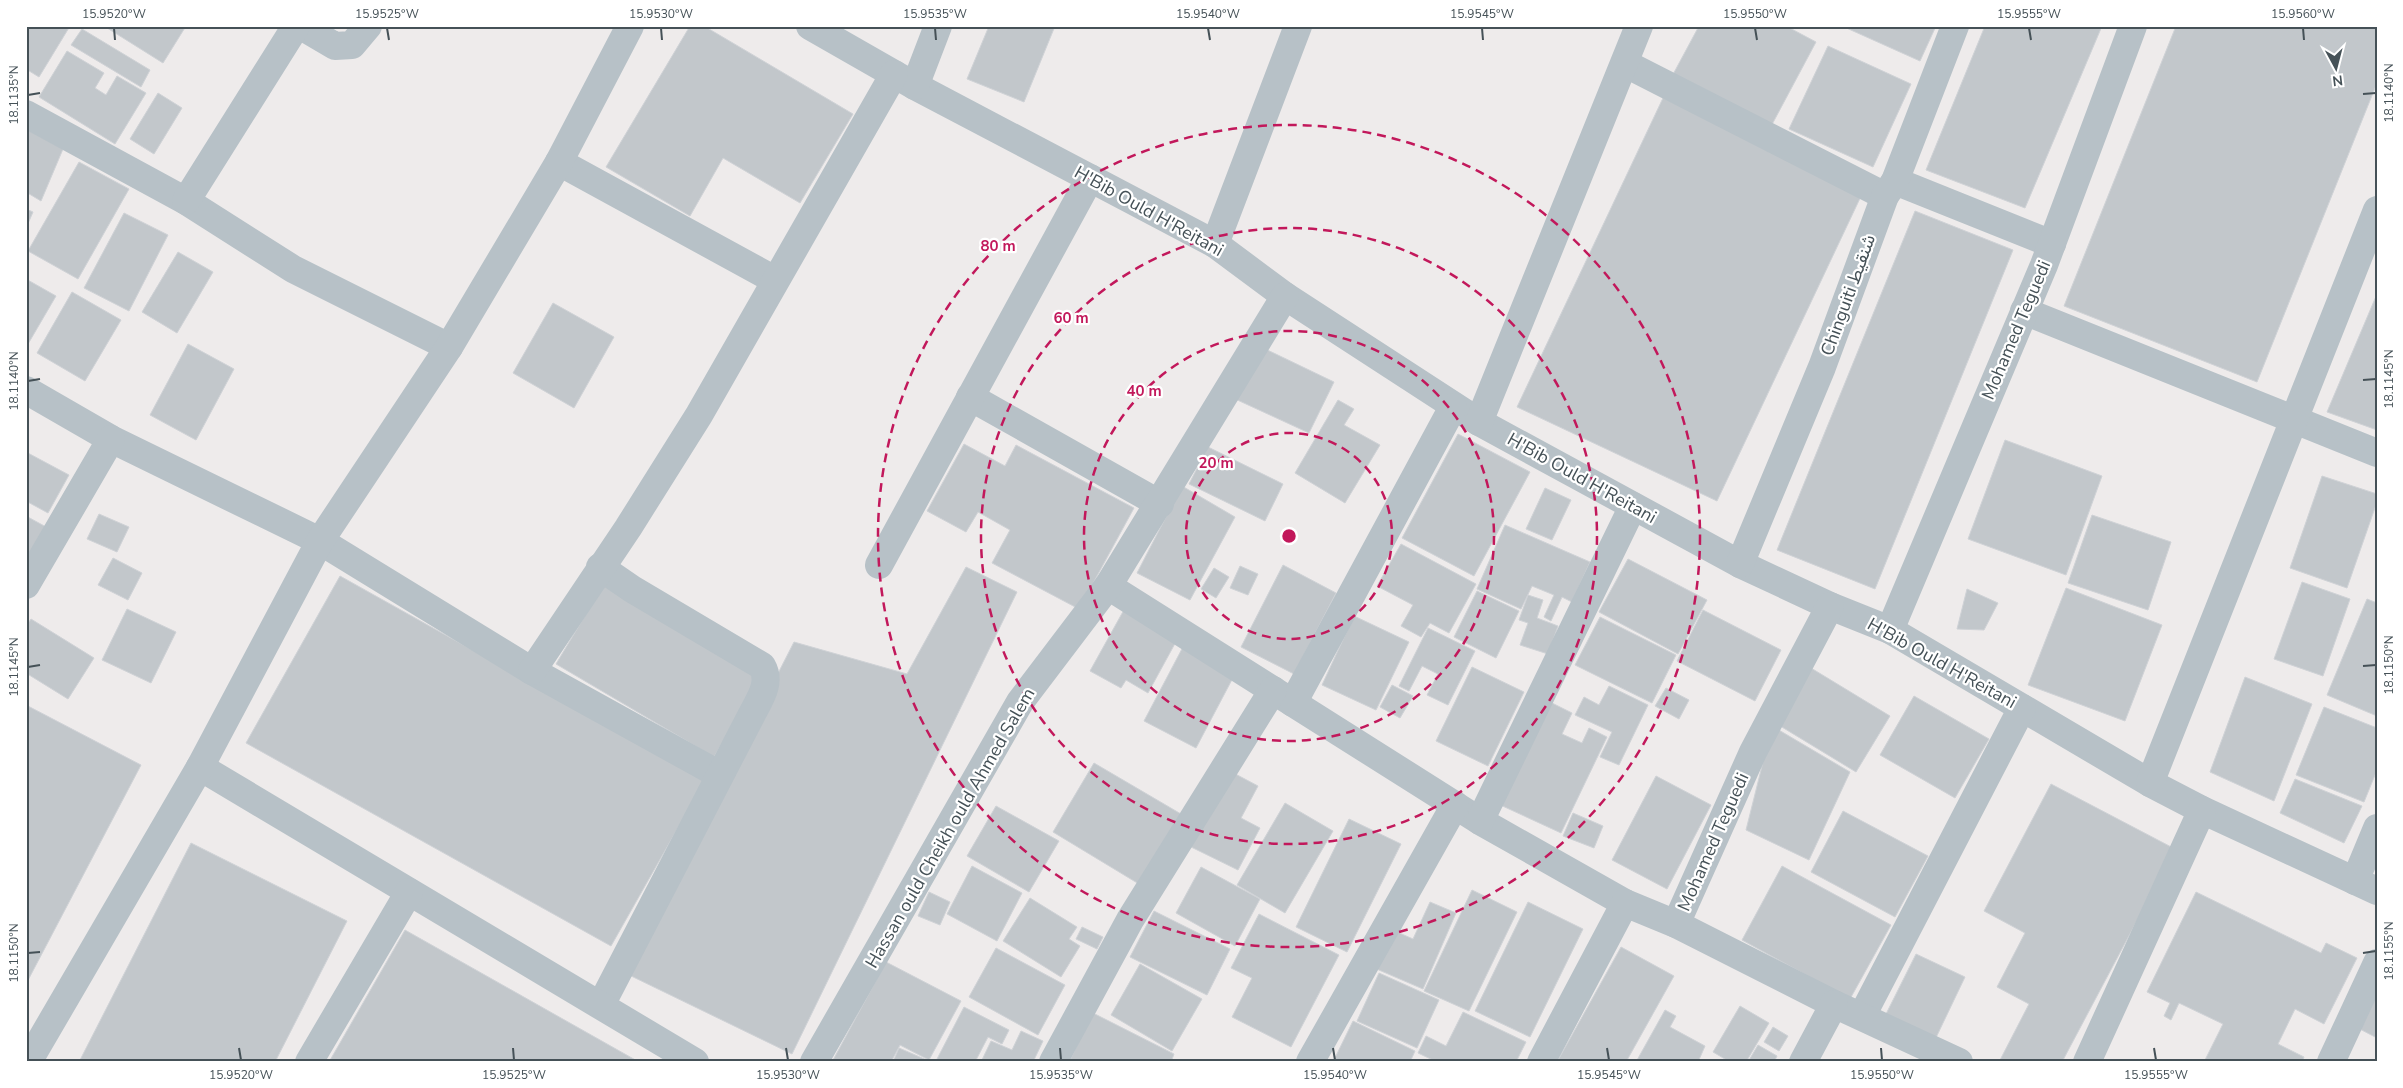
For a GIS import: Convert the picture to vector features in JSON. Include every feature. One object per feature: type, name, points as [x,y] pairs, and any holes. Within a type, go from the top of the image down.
[{"type":"street","points":[[186,201],[296,26]]},
{"type":"street","points":[[301,26],[335,46],[352,44],[368,26]]},
{"type":"street","points":[[28,1062],[200,766],[320,541],[449,347],[559,162],[630,26]]},
{"type":"street","name":"H'Bib Ould H'Reitani","points":[[810,26],[905,80],[1214,244],[1285,296],[1453,407],[1479,422],[1740,564],[1830,606],[1890,630],[2150,783],[2202,810],[2366,886]]},
{"type":"street","points":[[532,671],[600,567],[628,528],[699,415],[775,280],[938,26]]},
{"type":"street","points":[[1214,244],[1298,26]]},
{"type":"street","points":[[1479,422],[1626,64],[1639,26]]},
{"type":"street","name":"Chinguiti شنقيط","points":[[1740,564],[1822,367],[1890,188],[1955,26]]},
{"type":"street","name":"Mohamed Teguedi","points":[[1890,630],[2052,244],[2133,26]]},
{"type":"street","points":[[1626,64],[1890,188],[2052,244]]},
{"type":"street","points":[[26,114],[186,201],[293,269],[449,347]]},
{"type":"street","points":[[559,162],[775,280]]},
{"type":"street","points":[[879,565],[1090,178]]},
{"type":"street","points":[[2150,783],[2377,210]]},
{"type":"street","name":"Hassan ould Cheikh ould Ahmed Salem","points":[[814,1062],[1020,702],[1108,586],[1160,504],[1285,296]]},
{"type":"street","points":[[2024,311],[2377,453]]},
{"type":"street","points":[[26,390],[111,439],[320,541],[532,671],[720,775]]},
{"type":"street","points":[[970,397],[1160,504]]},
{"type":"street","points":[[1053,1062],[1130,920],[1283,696],[1453,407]]},
{"type":"street","points":[[26,584],[111,439]]},
{"type":"street","points":[[1480,821],[1633,506]]},
{"type":"street","points":[[600,567],[632,589],[762,666],[766,672],[766,685],[602,1005]]},
{"type":"street","name":"Mohamed Teguedi","points":[[1108,586],[1480,821],[1625,904],[1676,924],[1753,752],[1830,606]]},
{"type":"street","points":[[1862,1016],[2022,708]]},
{"type":"street","points":[[200,766],[695,1062]]},
{"type":"street","points":[[1310,1062],[1455,805]]},
{"type":"street","points":[[2087,1062],[2202,810]]},
{"type":"street","points":[[2366,886],[2377,828]]},
{"type":"street","points":[[309,1062],[409,892]]},
{"type":"street","points":[[1541,1062],[1625,904]]},
{"type":"street","points":[[1676,924],[1834,1004],[1959,1062]]},
{"type":"street","points":[[2331,1062],[2377,963]]},
{"type":"street","points":[[1802,1062],[1834,1004]]},
{"type":"building","points":[[26,26],[70,26],[39,77],[26,69]]},
{"type":"building","points":[[104,26],[186,26],[163,63]]},
{"type":"building","points":[[690,26],[704,26],[853,114],[800,203],[723,158],[690,216],[606,167]]},
{"type":"building","points":[[989,26],[1055,26],[1024,102],[967,79]]},
{"type":"building","points":[[1699,26],[1786,26],[1816,42],[1768,132],[1670,80]]},
{"type":"building","points":[[1842,26],[1936,26],[1920,61]]},
{"type":"building","points":[[1985,26],[2102,26],[2025,208],[1926,170]]},
{"type":"building","points":[[2176,26],[2377,26],[2377,83],[2257,382],[2064,306]]},
{"type":"building","points":[[82,29],[150,70],[141,87],[71,45]]},
{"type":"building","points":[[1828,46],[1911,84],[1873,167],[1789,129]]},
{"type":"building","points":[[67,51],[104,73],[95,88],[106,95],[117,76],[146,93],[115,144],[39,97]]},
{"type":"building","points":[[158,93],[182,108],[154,154],[130,139]]},
{"type":"building","points":[[1663,98],[1863,192],[1717,501],[1517,407]]},
{"type":"building","points":[[26,129],[63,149],[41,201],[26,192]]},
{"type":"building","points":[[79,162],[129,189],[78,279],[28,251]]},
{"type":"building","points":[[26,209],[33,212],[26,228]]},
{"type":"building","points":[[1915,211],[2013,250],[1875,589],[1777,550]]},
{"type":"building","points":[[124,213],[168,235],[129,311],[84,288]]},
{"type":"building","points":[[178,252],[213,272],[177,333],[142,312]]},
{"type":"building","points":[[26,279],[56,296],[28,344],[26,342]]},
{"type":"building","points":[[72,292],[121,320],[85,381],[37,353]]},
{"type":"building","points":[[2377,294],[2377,430],[2327,412]]},
{"type":"building","points":[[553,303],[614,337],[574,408],[513,373]]},
{"type":"building","points":[[188,344],[234,369],[196,440],[150,415]]},
{"type":"building","points":[[1257,345],[1334,382],[1309,433],[1233,398]]},
{"type":"building","points":[[1338,400],[1354,409],[1344,425],[1380,445],[1345,503],[1295,473]]},
{"type":"building","points":[[1458,434],[1530,472],[1474,576],[1402,538]]},
{"type":"building","points":[[2005,440],[2102,476],[2066,575],[1968,539]]},
{"type":"building","points":[[964,444],[1005,466],[1016,445],[1134,508],[1079,609],[992,563],[1010,530],[978,512],[966,532],[927,511]]},
{"type":"building","points":[[1208,447],[1283,484],[1265,521],[1189,484]]},
{"type":"building","points":[[26,452],[69,475],[48,513],[26,501]]},
{"type":"building","points":[[2322,476],[2377,494],[2377,502],[2347,588],[2290,568]]},
{"type":"building","points":[[1182,486],[1235,517],[1190,600],[1137,573]]},
{"type":"building","points":[[1545,488],[1571,500],[1552,540],[1526,529]]},
{"type":"building","points":[[99,514],[129,527],[117,552],[87,539]]},
{"type":"building","points":[[2092,515],[2171,542],[2148,610],[2068,583]]},
{"type":"building","points":[[26,516],[48,528],[26,569]]},
{"type":"building","points":[[1505,525],[1590,562],[1572,602],[1562,597],[1551,621],[1544,617],[1554,595],[1532,586],[1521,609],[1477,589]]},
{"type":"building","points":[[1401,544],[1476,584],[1449,633],[1430,623],[1421,637],[1401,626],[1413,605],[1377,586]]},
{"type":"building","points":[[113,558],[142,573],[128,600],[98,585]]},
{"type":"building","points":[[1628,559],[1707,600],[1678,654],[1599,612]]},
{"type":"building","points":[[1283,565],[1336,593],[1294,674],[1241,647]]},
{"type":"building","points":[[1240,566],[1258,574],[1248,595],[1230,588]]},
{"type":"building","points":[[966,567],[1017,592],[792,1054],[625,973],[794,642],[907,674]]},
{"type":"building","points":[[1214,568],[1229,577],[1216,598],[1201,589]]},
{"type":"building","points":[[340,576],[705,780],[611,946],[246,743]]},
{"type":"building","points":[[2302,582],[2350,599],[2323,676],[2274,659]]},
{"type":"building","points":[[604,584],[761,676],[714,757],[556,664]]},
{"type":"building","points":[[2066,588],[2162,625],[2125,721],[2028,685]]},
{"type":"building","points":[[1967,589],[1998,603],[1984,630],[1957,629]]},
{"type":"building","points":[[1477,591],[1519,611],[1496,658],[1454,637]]},
{"type":"building","points":[[1528,595],[1543,600],[1537,618],[1558,626],[1548,654],[1520,645],[1528,623],[1519,620]]},
{"type":"building","points":[[2367,599],[2377,603],[2377,716],[2327,695]]},
{"type":"building","points":[[1125,608],[1178,638],[1148,693],[1126,680],[1121,688],[1090,671]]},
{"type":"building","points":[[127,609],[176,632],[151,683],[102,660]]},
{"type":"building","points":[[1703,610],[1781,650],[1755,701],[1677,661]]},
{"type":"building","points":[[1354,616],[1409,642],[1376,710],[1322,685]]},
{"type":"building","points":[[1600,617],[1676,655],[1652,703],[1575,665]]},
{"type":"building","points":[[31,619],[94,658],[68,699],[26,673],[26,626]]},
{"type":"building","points":[[1428,628],[1475,651],[1448,705],[1427,695],[1438,674],[1422,666],[1409,691],[1399,686]]},
{"type":"building","points":[[1184,645],[1236,672],[1196,748],[1144,721]]},
{"type":"building","points":[[1806,665],[1890,716],[1856,772],[1772,721]]},
{"type":"building","points":[[1472,667],[1524,692],[1488,766],[1436,741]]},
{"type":"building","points":[[2245,677],[2312,704],[2274,801],[2210,772]]},
{"type":"building","points":[[1392,685],[1413,696],[1400,718],[1380,707]]},
{"type":"building","points":[[1609,686],[1648,705],[1619,765],[1600,757],[1612,732],[1575,715],[1584,697],[1599,705]]},
{"type":"building","points":[[1666,688],[1689,700],[1679,719],[1655,706]]},
{"type":"building","points":[[1914,696],[1989,739],[1955,798],[1880,755]]},
{"type":"building","points":[[1546,700],[1572,713],[1562,734],[1582,743],[1589,728],[1607,737],[1561,833],[1496,803]]},
{"type":"building","points":[[26,705],[141,765],[26,984]]},
{"type":"building","points":[[2324,707],[2377,728],[2377,770],[2364,802],[2296,775]]},
{"type":"building","points":[[1772,726],[1850,772],[1809,860],[1746,830]]},
{"type":"building","points":[[1094,763],[1181,814],[1139,884],[1053,832]]},
{"type":"building","points":[[1226,769],[1258,786],[1241,818],[1260,828],[1238,870],[1187,845]]},
{"type":"building","points":[[1656,776],[1711,805],[1667,889],[1612,860]]},
{"type":"building","points":[[2295,779],[2362,806],[2344,843],[2280,813]]},
{"type":"building","points":[[2051,784],[2175,849],[2062,1062],[1999,1062],[2029,1004],[1997,987],[2025,933],[1984,911]]},
{"type":"building","points":[[1285,803],[1333,831],[1285,913],[1237,885]]},
{"type":"building","points":[[996,806],[1059,841],[1029,892],[967,856]]},
{"type":"building","points":[[1843,811],[1928,856],[1895,917],[1811,872]]},
{"type":"building","points":[[1573,813],[1603,826],[1594,848],[1563,836]]},
{"type":"building","points":[[1349,819],[1401,844],[1347,952],[1296,927]]},
{"type":"building","points":[[191,843],[347,921],[275,1062],[79,1062]]},
{"type":"building","points":[[972,866],[1022,893],[997,941],[947,914]]},
{"type":"building","points":[[1782,866],[1891,925],[1850,999],[1742,940]]},
{"type":"building","points":[[1201,867],[1260,899],[1235,946],[1176,913]]},
{"type":"building","points":[[1472,890],[1517,912],[1469,1011],[1424,991]]},
{"type":"building","points":[[929,892],[950,902],[940,925],[918,916]]},
{"type":"building","points":[[2196,892],[2321,953],[2326,943],[2357,958],[2324,1024],[2295,1009],[2278,1044],[2304,1057],[2302,1062],[2204,1062],[2223,1024],[2179,1003],[2171,1020],[2164,1016],[2170,1003],[2147,992]]},
{"type":"building","points":[[1030,898],[1077,927],[1069,939],[1080,946],[1061,977],[1003,941]]},
{"type":"building","points":[[1430,902],[1456,913],[1423,989],[1372,967],[1388,928],[1413,939]]},
{"type":"building","points":[[1528,902],[1583,929],[1530,1037],[1475,1011]]},
{"type":"building","points":[[1154,911],[1230,949],[1207,995],[1130,957]]},
{"type":"building","points":[[1259,914],[1339,955],[1291,1047],[1232,1017],[1252,978],[1231,968]]},
{"type":"building","points":[[1082,927],[1103,937],[1097,949],[1076,939]]},
{"type":"building","points":[[405,930],[639,1062],[329,1062]]},
{"type":"building","points":[[1621,947],[1674,976],[1626,1062],[1557,1062]]},
{"type":"building","points":[[996,948],[1065,985],[1038,1035],[969,997]]},
{"type":"building","points":[[1916,954],[1965,977],[1932,1046],[1882,1022]]},
{"type":"building","points":[[886,962],[961,1001],[929,1060],[900,1045],[891,1062],[832,1062]]},
{"type":"building","points":[[1140,964],[1202,999],[1172,1051],[1111,1015]]},
{"type":"building","points":[[1379,973],[1439,1000],[1417,1048],[1357,1021]]},
{"type":"building","points":[[2377,989],[2377,1038],[2356,1027]]},
{"type":"building","points":[[1740,1006],[1769,1023],[1746,1062],[1730,1062],[1713,1052]]},
{"type":"building","points":[[964,1007],[1009,1030],[1002,1044],[988,1037],[975,1062],[943,1062],[937,1059]]},
{"type":"building","points":[[1665,1010],[1676,1016],[1670,1027],[1705,1046],[1698,1062],[1636,1062]]},
{"type":"building","points":[[1463,1012],[1526,1042],[1516,1062],[1437,1062],[1418,1053],[1426,1036],[1446,1046]]},
{"type":"building","points":[[1093,1013],[1174,1054],[1171,1062],[1069,1062]]},
{"type":"building","points":[[1353,1021],[1415,1051],[1410,1062],[1333,1062]]},
{"type":"building","points":[[1773,1027],[1788,1036],[1779,1051],[1764,1042]]},
{"type":"building","points":[[1021,1031],[1043,1041],[1033,1062],[981,1062],[991,1041],[1012,1050]]},
{"type":"building","points":[[1758,1045],[1777,1056],[1774,1062],[1748,1062]]},
{"type":"building","points":[[899,1048],[929,1061],[929,1062],[893,1062]]}]
